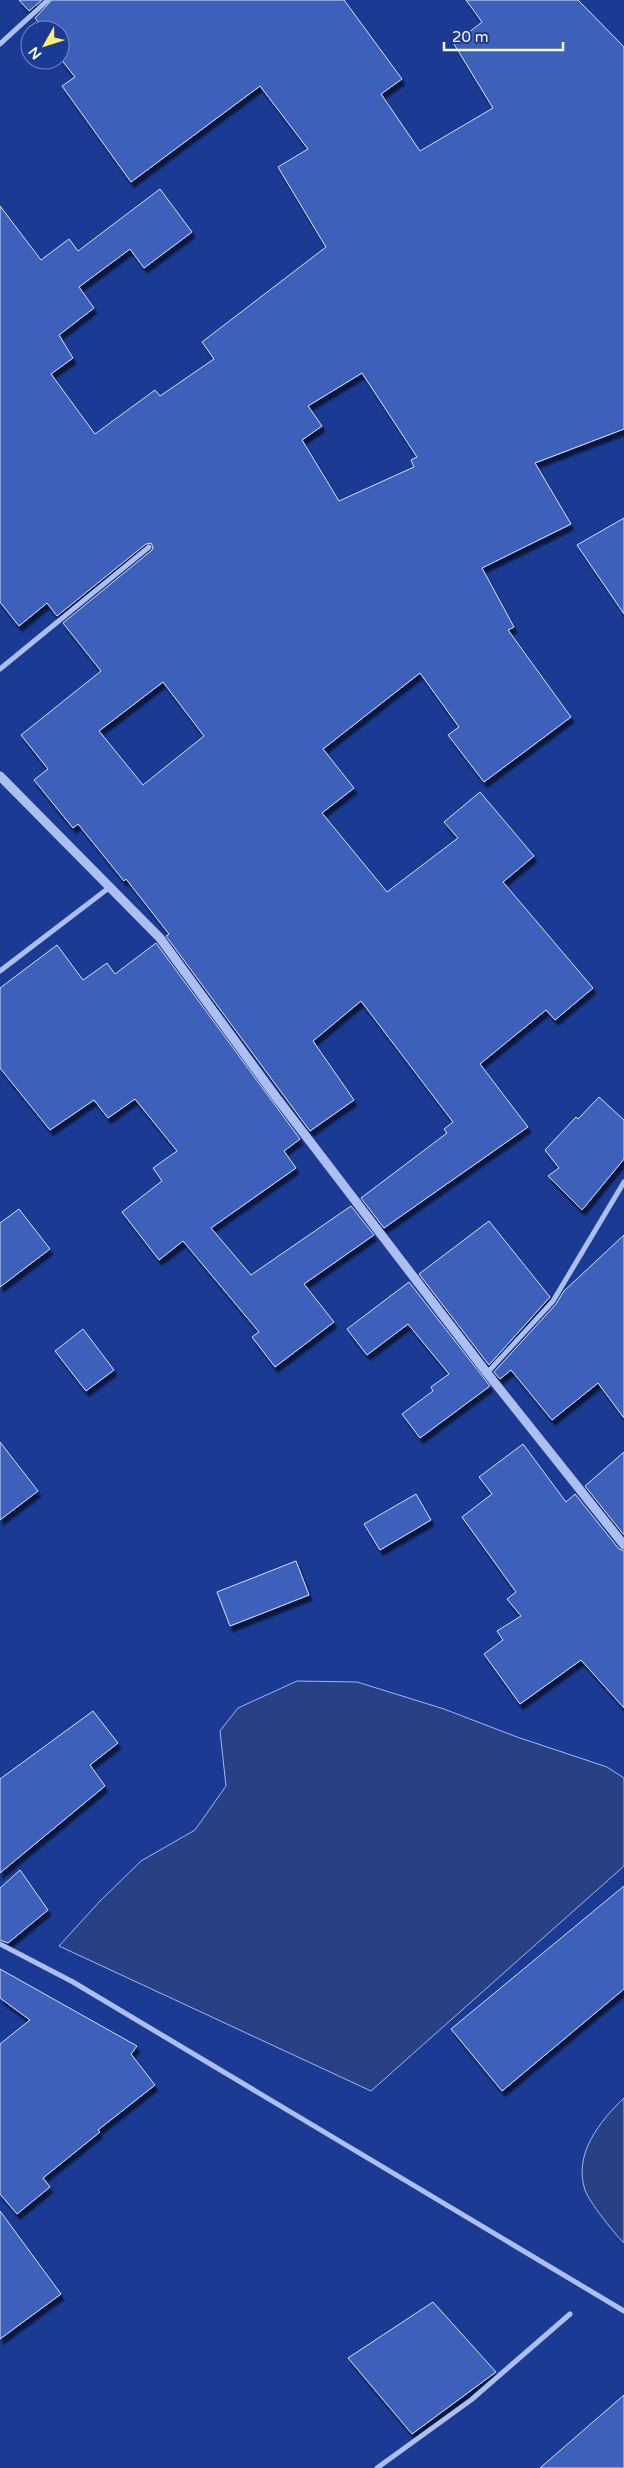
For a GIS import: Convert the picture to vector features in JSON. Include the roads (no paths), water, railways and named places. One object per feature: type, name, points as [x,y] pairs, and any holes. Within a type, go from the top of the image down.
[{"type":"street","points":[[0,44],[48,0]]},
{"type":"street","points":[[0,669],[149,547]]},
{"type":"street","points":[[0,776],[160,938],[276,1097],[487,1372],[624,1545]]},
{"type":"street","points":[[0,971],[110,887]]},
{"type":"street","points":[[487,1372],[552,1301],[624,1182]]},
{"type":"street","points":[[0,1944],[73,1982],[624,2311]]},
{"type":"street","points":[[377,2468],[471,2400],[570,2314]]},
{"type":"water","points":[[297,1681],[357,1682],[444,1709],[517,1737],[607,1767],[624,1778],[624,1866],[371,2091],[59,1946],[100,1901],[141,1861],[195,1830],[226,1786],[220,1731],[238,1708]]},
{"type":"water","points":[[624,2098],[624,2243],[591,2202],[585,2190],[582,2177],[586,2151],[591,2139],[606,2117]]}]
